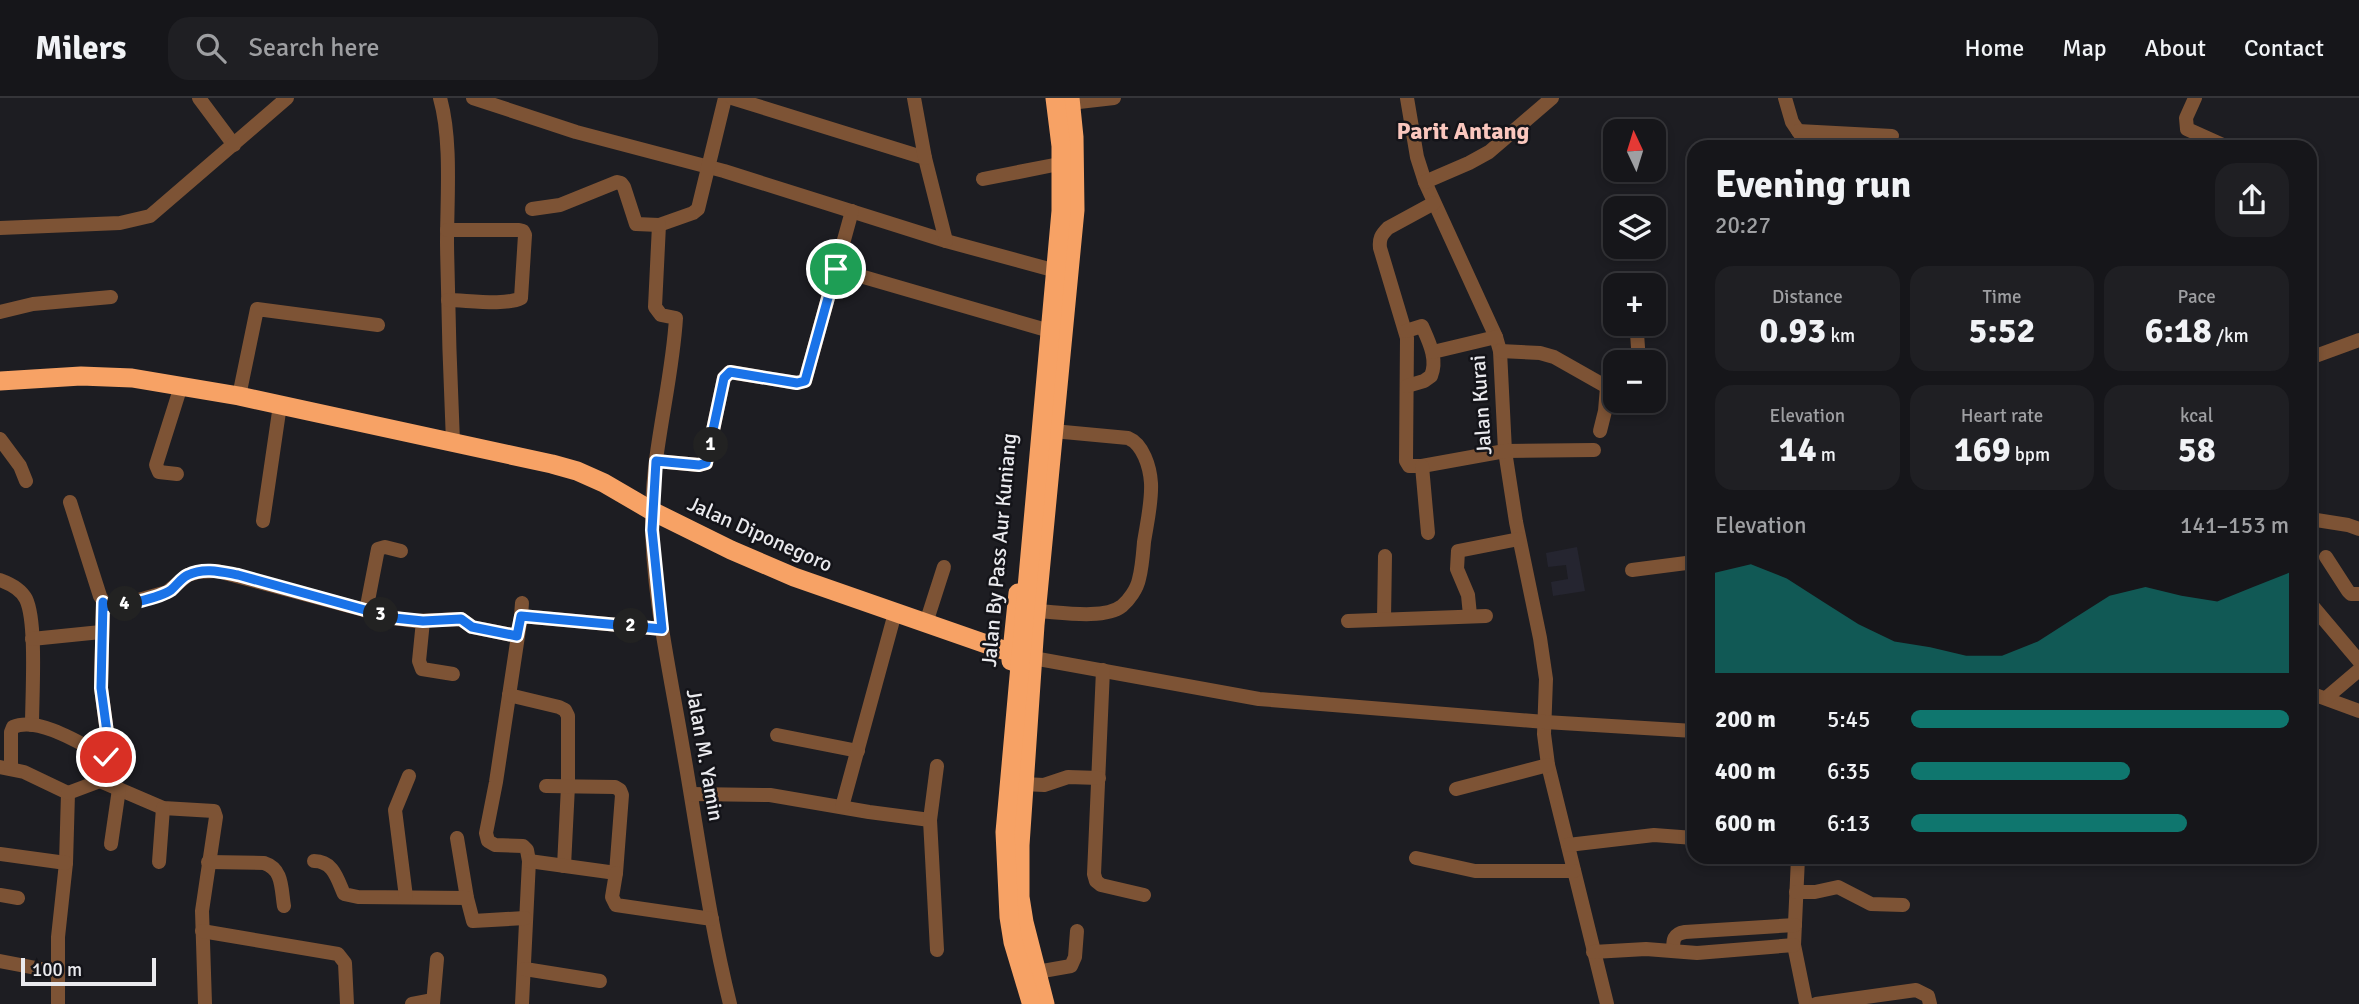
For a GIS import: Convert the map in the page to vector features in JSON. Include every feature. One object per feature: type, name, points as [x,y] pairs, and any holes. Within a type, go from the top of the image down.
[{"type":"highway","name":"Jalan By Pass Aur Kuniang","points":[[1035,1003],[1037,972],[1020,897],[1023,784],[1037,611],[1034,529],[1043,329],[1053,219],[1053,138],[1047,98]]},
{"type":"highway","name":"Jalan By Pass Aur Kuniang","points":[[1035,1003],[1011,966],[1001,921],[999,820],[1012,653],[1053,431],[1075,210],[1074,137],[1064,99]]},
{"type":"highway","name":"Jalan By Pass Aur Kuniang","points":[[1035,1003],[1013,942],[1009,917],[1005,832],[1061,211],[1064,99]]},
{"type":"highway","name":"Jalan Diponegoro","points":[[0,381],[104,376],[132,378],[239,396],[577,471],[731,550],[794,577],[1012,653]]},
{"type":"street","points":[[199,98],[234,145]]},
{"type":"street","points":[[0,228],[120,223],[150,216],[287,98]]},
{"type":"street","points":[[440,98],[447,169],[453,442]]},
{"type":"street","points":[[473,98],[576,132],[709,167],[946,241],[1049,269]]},
{"type":"street","points":[[533,209],[560,205],[621,183],[636,224],[659,225],[696,212],[725,98]]},
{"type":"street","points":[[732,98],[925,158]]},
{"type":"street","points":[[914,98],[925,158],[946,241]]},
{"type":"street","points":[[1064,99],[1114,98]]},
{"type":"street","name":"Jalan Kurai","points":[[1407,98],[1424,181],[1498,344],[1505,451],[1546,679],[1548,765],[1607,1004]]},
{"type":"street","points":[[1424,181],[1489,152],[1552,98]]},
{"type":"street","points":[[1785,98],[1792,122],[1804,140]]},
{"type":"street","points":[[2195,98],[2186,118],[2187,129],[2211,140]]},
{"type":"street","points":[[1798,131],[1892,136]]},
{"type":"street","points":[[983,179],[1054,165]]},
{"type":"street","points":[[1434,203],[1388,229],[1379,240],[1406,331],[1406,460],[1409,466],[1505,451],[1594,450]]},
{"type":"street","points":[[656,461],[689,465],[706,463],[724,378],[730,372],[797,383],[805,381],[852,211]]},
{"type":"street","name":"Jalan M. Yamin","points":[[659,225],[655,307],[661,315],[676,318],[674,350],[656,461],[652,511],[662,629],[712,919],[730,1004]]},
{"type":"street","points":[[447,230],[519,230],[523,231],[525,236],[521,298],[517,301],[448,300]]},
{"type":"street","points":[[836,269],[1043,329]]},
{"type":"street","points":[[0,312],[33,304],[111,297]]},
{"type":"street","points":[[239,396],[257,309],[378,325]]},
{"type":"street","points":[[1406,331],[1422,326],[1433,352],[1431,376],[1407,386]]},
{"type":"street","points":[[2317,355],[2359,340]]},
{"type":"street","points":[[1433,352],[1498,344],[1547,355],[1603,382]]},
{"type":"street","points":[[177,474],[159,472],[156,465],[181,386]]},
{"type":"street","points":[[263,521],[281,405]]},
{"type":"street","points":[[1600,431],[1604,413]]},
{"type":"street","points":[[1037,611],[1097,614],[1121,607],[1131,596],[1139,580],[1151,495],[1150,472],[1135,441],[1128,438],[1053,431]]},
{"type":"street","points":[[0,439],[20,466],[26,481]]},
{"type":"street","points":[[1422,466],[1427,533]]},
{"type":"street","points":[[70,502],[103,602],[101,688],[109,747],[100,781]]},
{"type":"street","points":[[2317,520],[2348,525],[2359,530]]},
{"type":"street","points":[[1470,615],[1468,595],[1457,569],[1458,551],[1519,539]]},
{"type":"street","points":[[366,611],[378,549],[385,547],[401,551]]},
{"type":"street","points":[[1384,619],[1385,556]]},
{"type":"street","points":[[2326,557],[2348,591],[2351,594],[2359,594]]},
{"type":"street","points":[[1632,570],[1687,563]]},
{"type":"street","points":[[926,622],[944,567]]},
{"type":"street","points":[[103,602],[106,606],[117,606],[167,592],[188,575],[208,570],[238,575],[394,618],[423,621],[461,619],[472,627],[517,636]]},
{"type":"street","points":[[0,580],[14,586],[26,598],[30,609],[32,725]]},
{"type":"street","points":[[522,1004],[529,861],[526,847],[495,845],[487,838],[522,610],[662,629]]},
{"type":"street","points":[[2317,611],[2359,662]]},
{"type":"street","points":[[842,807],[895,613]]},
{"type":"street","points":[[1348,621],[1486,615]]},
{"type":"street","points":[[423,621],[422,669],[453,674]]},
{"type":"street","points":[[32,639],[101,632]]},
{"type":"street","points":[[1033,658],[1259,699],[1687,731]]},
{"type":"street","points":[[1103,670],[1094,867],[1096,881],[1101,885],[1144,895]]},
{"type":"street","points":[[2326,698],[2359,670]]},
{"type":"street","points":[[509,695],[565,710],[568,716],[564,866]]},
{"type":"street","points":[[2317,695],[2359,711]]},
{"type":"street","points":[[106,757],[57,732],[32,725],[19,725],[13,727],[11,732],[6,768],[24,772],[68,793],[100,781],[163,808],[214,811],[216,817],[202,911],[205,1004]]},
{"type":"street","points":[[777,735],[858,751]]},
{"type":"street","points":[[1456,789],[1548,765]]},
{"type":"street","points":[[937,766],[930,820],[937,950]]},
{"type":"street","points":[[406,897],[395,810],[409,776]]},
{"type":"street","points":[[1023,784],[1044,785],[1068,776],[1099,778]]},
{"type":"street","points":[[546,786],[615,787],[620,790],[622,795],[612,897],[616,905],[712,919]]},
{"type":"street","points":[[111,844],[119,789]]},
{"type":"street","points":[[58,1004],[58,937],[66,863],[68,793]]},
{"type":"street","points":[[691,794],[770,795],[930,820]]},
{"type":"street","points":[[159,862],[163,808]]},
{"type":"street","points":[[1568,845],[1654,835],[1687,837]]},
{"type":"street","points":[[457,838],[473,921],[525,918]]},
{"type":"street","points":[[0,854],[66,863]]},
{"type":"street","points":[[1416,858],[1475,871],[1574,871]]},
{"type":"street","points":[[314,861],[328,864],[344,894],[358,897],[467,898]]},
{"type":"street","points":[[529,861],[616,873]]},
{"type":"street","points":[[208,862],[270,865],[280,878],[284,906]]},
{"type":"street","points":[[1798,864],[1794,945],[1806,1004]]},
{"type":"street","points":[[1796,892],[1815,892],[1838,887],[1871,904],[1903,905]]},
{"type":"street","points":[[0,895],[18,898]]},
{"type":"street","points":[[1672,951],[1677,933],[1795,925]]},
{"type":"street","points":[[202,931],[338,954],[345,963],[347,1004]]},
{"type":"street","points":[[1037,972],[1071,966],[1075,957],[1077,931]]},
{"type":"street","points":[[1594,952],[1646,949],[1697,953],[1794,945]]},
{"type":"street","points":[[412,1004],[433,1002],[437,958]]},
{"type":"street","points":[[0,961],[57,972]]},
{"type":"street","points":[[525,969],[600,981]]},
{"type":"street","points":[[1816,1004],[1916,990],[1928,996],[1930,1004]]},
{"type":"shaded area","points":[[1577,547],[1585,591],[1553,596],[1551,582],[1568,579],[1566,565],[1548,567],[1546,553]]},
{"type":"district","name":"Parit Antang","points":[[1463,131]]},
{"type":"route","points":[[106,757],[109,747],[101,688],[103,602],[112,607],[167,592],[188,575],[198,572],[208,570],[238,575],[394,618],[415,621],[461,619],[472,627],[517,636],[521,616],[662,629],[652,530],[656,461],[699,465],[706,463],[726,374],[734,372],[797,383],[805,381],[836,269]]}]
